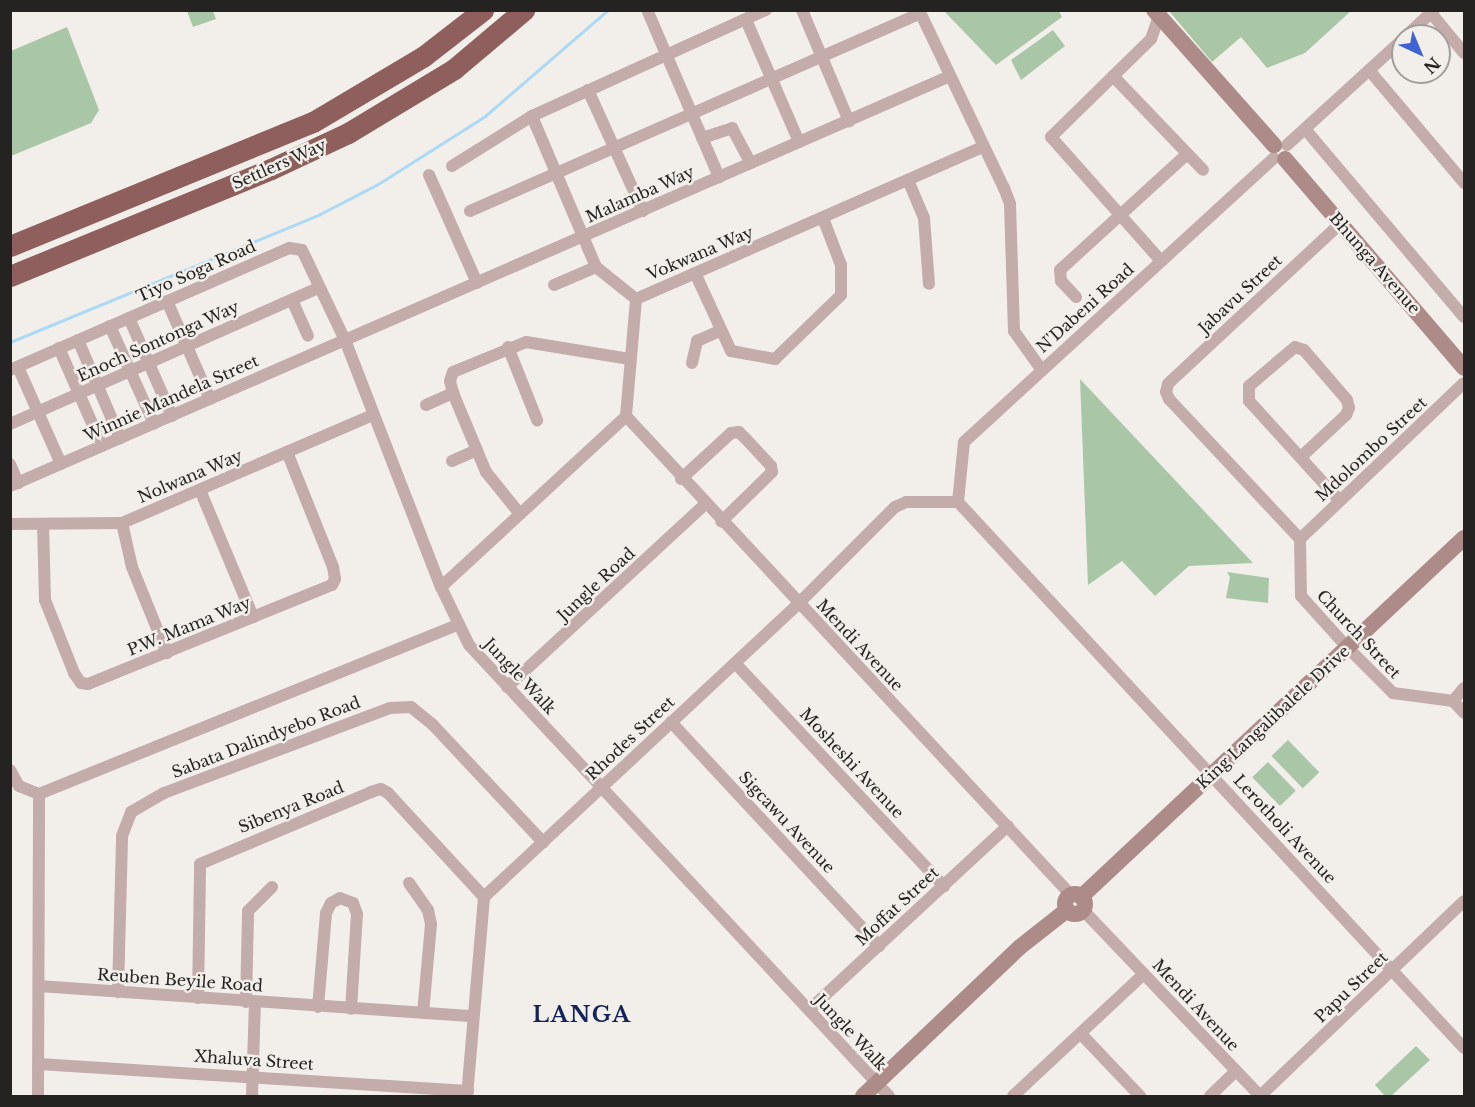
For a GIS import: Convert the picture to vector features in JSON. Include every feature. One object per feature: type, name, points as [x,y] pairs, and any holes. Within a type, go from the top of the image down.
[{"type":"highway","name":"Settlers Way","points":[[10,246],[313,122],[424,57],[483,10]]},
{"type":"highway","name":"Settlers Way","points":[[10,276],[271,169],[357,128],[454,69],[524,10]]},
{"type":"street","points":[[453,166],[532,116],[766,10]]},
{"type":"street","points":[[802,10],[849,121]]},
{"type":"street","points":[[648,12],[719,177]]},
{"type":"street","points":[[470,211],[920,12],[948,77],[1010,204],[1014,331],[1041,369]]},
{"type":"street","points":[[1432,12],[1464,53]]},
{"type":"street","name":"N'Dabeni Road","points":[[1419,24],[1432,12]]},
{"type":"street","points":[[1157,13],[1154,36],[1052,137],[1161,261]]},
{"type":"street","name":"Bhunga Avenue","points":[[1157,13],[1280,152],[1464,368]]},
{"type":"street","points":[[746,20],[799,142]]},
{"type":"street","name":"N'Dabeni Road","points":[[958,502],[964,442],[1391,49]]},
{"type":"street","points":[[1369,70],[1464,183]]},
{"type":"street","points":[[1113,75],[1186,155],[1203,170]]},
{"type":"street","name":"Malamba Way","points":[[345,340],[948,77]]},
{"type":"street","points":[[588,90],[643,211]]},
{"type":"street","points":[[532,116],[596,267],[636,299]]},
{"type":"street","points":[[702,138],[726,128],[735,130],[751,163]]},
{"type":"street","name":"Bhunga Avenue","points":[[1305,129],[1464,318]]},
{"type":"street","name":"Vokwana Way","points":[[626,416],[636,299],[983,147]]},
{"type":"street","points":[[1076,297],[1061,281],[1060,270],[1186,155]]},
{"type":"street","points":[[429,175],[477,283]]},
{"type":"street","points":[[908,180],[924,218],[929,284]]},
{"type":"street","points":[[695,273],[719,330],[735,353],[775,359],[840,299],[841,265],[824,218]]},
{"type":"street","name":"Jabavu Street","points":[[1300,538],[1166,392],[1168,384],[1341,223]]},
{"type":"street","name":"Tiyo Soga Road","points":[[14,368],[293,246],[302,249],[345,340]]},
{"type":"street","points":[[555,285],[596,267]]},
{"type":"street","name":"Enoch Sontonga Way","points":[[10,424],[319,288]]},
{"type":"street","points":[[292,300],[308,336]]},
{"type":"street","points":[[167,301],[210,399]]},
{"type":"street","points":[[129,318],[172,416]]},
{"type":"street","points":[[110,326],[154,424]]},
{"type":"street","points":[[692,363],[697,341],[719,330]]},
{"type":"street","points":[[78,340],[120,438]]},
{"type":"street","points":[[10,770],[13,785],[39,794],[457,625],[345,340]]},
{"type":"street","name":"Winnie Mandela Street","points":[[14,484],[345,340]]},
{"type":"street","points":[[520,514],[489,479],[453,393],[450,381],[453,372],[508,346],[532,342],[630,359]]},
{"type":"street","points":[[508,346],[537,420]]},
{"type":"street","points":[[1301,457],[1346,416],[1348,408],[1347,400],[1305,350],[1295,347],[1285,352],[1247,392],[1251,405],[1340,501]]},
{"type":"street","points":[[59,348],[102,446]]},
{"type":"street","points":[[14,368],[38,412],[61,464]]},
{"type":"street","name":"Mdolombo Street","points":[[1300,538],[1464,383]]},
{"type":"street","points":[[426,405],[453,393]]},
{"type":"street","name":"Nolwana Way","points":[[10,524],[122,523],[373,415]]},
{"type":"street","points":[[441,587],[626,416]]},
{"type":"street","name":"Mendi Avenue","points":[[626,416],[681,479],[1008,826],[1076,903],[1260,1096]]},
{"type":"street","points":[[681,479],[731,433],[739,432],[745,438],[771,466],[772,472],[722,522]]},
{"type":"street","points":[[452,461],[477,450]]},
{"type":"street","name":"P.W. Mama Way","points":[[43,524],[45,600],[79,682],[88,684],[329,587],[335,579],[287,452]]},
{"type":"street","points":[[10,464],[14,484]]},
{"type":"street","points":[[200,490],[253,617]]},
{"type":"street","name":"Rhodes Street","points":[[484,897],[799,603],[895,507],[906,502],[958,502]]},
{"type":"street","name":"Lerotholi Avenue","points":[[958,502],[1464,1047]]},
{"type":"street","name":"Jungle Road","points":[[507,687],[705,504]]},
{"type":"street","points":[[122,523],[132,567],[166,653]]},
{"type":"street","name":"Church Street","points":[[1300,538],[1301,596],[1348,648],[1394,693],[1453,700]]},
{"type":"street","name":"King Langalibalele Drive","points":[[863,1096],[1011,955],[1076,903],[1464,538]]},
{"type":"street","name":"Jungle Walk","points":[[457,625],[469,645],[507,687],[889,1096]]},
{"type":"street","name":"Mosheshi Avenue","points":[[735,663],[944,886]]},
{"type":"street","points":[[1464,688],[1453,700],[1464,713]]},
{"type":"street","name":"Sabata Dalindyebo Road","points":[[118,992],[122,836],[131,812],[164,793],[390,708],[411,707],[433,725],[543,842]]},
{"type":"street","name":"Sigcawu Avenue","points":[[672,722],[879,946]]},
{"type":"street","name":"Sibenya Road","points":[[198,998],[200,864],[371,792],[381,789],[388,793],[484,897]]},
{"type":"street","points":[[39,794],[39,1096]]},
{"type":"street","name":"Moffat Street","points":[[809,1010],[1008,826]]},
{"type":"street","points":[[410,883],[428,910],[431,924],[423,1013]]},
{"type":"street","points":[[252,1096],[248,911],[272,887]]},
{"type":"street","points":[[468,1094],[484,897]]},
{"type":"street","points":[[318,1006],[326,913],[330,903],[340,898],[353,903],[357,914],[351,1009]]},
{"type":"street","name":"Papu Street","points":[[1260,1096],[1464,902]]},
{"type":"street","points":[[1017,1095],[1144,974]]},
{"type":"street","name":"Reuben Beyile Road","points":[[39,986],[473,1016]]},
{"type":"street","points":[[1081,1034],[1140,1096]]},
{"type":"street","name":"Xhaluva Street","points":[[39,1064],[253,1076],[468,1094]]},
{"type":"street","points":[[1210,1096],[1236,1071]]},
{"type":"green space","points":[[187,11],[213,11],[216,19],[193,27]]},
{"type":"green space","points":[[944,11],[1059,11],[1062,17],[996,65]]},
{"type":"green space","points":[[1169,11],[1351,11],[1305,53],[1267,68],[1241,37],[1212,62]]},
{"type":"green space","points":[[67,27],[99,110],[91,123],[11,156],[11,51]]},
{"type":"green space","points":[[1053,30],[1065,46],[1021,80],[1011,60]]},
{"type":"green space","points":[[1080,379],[1253,563],[1189,566],[1155,596],[1122,561],[1088,585]]},
{"type":"green space","points":[[1227,572],[1269,578],[1268,603],[1226,598],[1230,577]]},
{"type":"green space","points":[[1288,740],[1319,772],[1303,788],[1271,756]]},
{"type":"green space","points":[[1268,762],[1296,791],[1280,806],[1252,777]]},
{"type":"green space","points":[[1416,1046],[1430,1060],[1391,1096],[1385,1096],[1375,1085]]},
{"type":"waterway","points":[[10,342],[320,214],[378,184],[485,116],[608,10]]},
{"type":"district","name":"LANGA","points":[[582,1015]]}]
